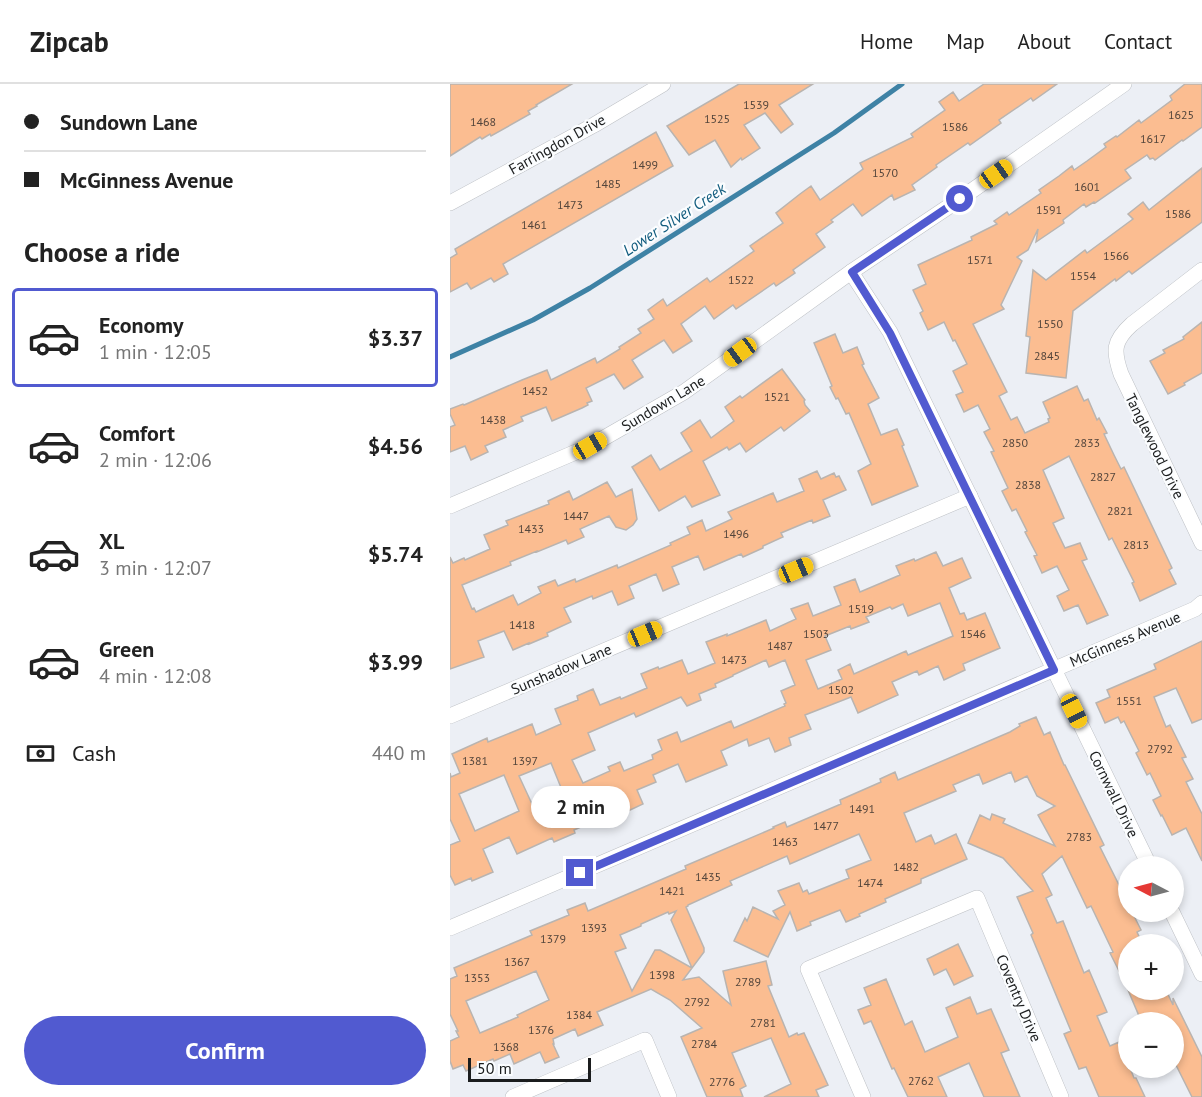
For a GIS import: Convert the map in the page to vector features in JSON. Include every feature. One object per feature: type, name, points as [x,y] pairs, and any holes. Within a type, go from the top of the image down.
[{"type":"street","name":"Farringdon Drive","points":[[450,203],[594,125],[663,84]]},
{"type":"street","name":"Sundown Lane","points":[[450,506],[590,446],[684,392],[852,272],[1124,84]]},
{"type":"street","name":"Tanglewood Drive","points":[[1200,534],[1121,374],[1116,361],[1115,347],[1121,334],[1132,324],[1202,270]]},
{"type":"street","name":"Cornwall Drive","points":[[852,272],[890,333],[1145,856]]},
{"type":"street","name":"Sunshadow Lane","points":[[450,716],[970,496]]},
{"type":"street","name":"McGinness Avenue","points":[[450,928],[1054,670],[1195,609],[1202,603]]},
{"type":"street","name":"Coventry Drive","points":[[863,1097],[808,969],[977,898],[1061,1097]]},
{"type":"street","points":[[1177,922],[1202,974]]},
{"type":"street","points":[[513,1097],[645,1040],[669,1097]]},
{"type":"building","points":[[450,84],[572,84],[536,105],[528,111],[530,114],[491,136],[490,134],[482,139],[480,137],[450,156]]},
{"type":"building","points":[[739,84],[813,84],[779,105],[793,124],[781,133],[765,113],[744,125],[760,148],[742,160],[741,158],[731,167],[715,140],[689,155],[667,126]]},
{"type":"building","points":[[984,84],[1057,84],[1033,101],[1031,98],[999,120],[1001,123],[970,145],[968,143],[936,165],[937,167],[912,185],[915,190],[894,200],[892,195],[862,216],[853,204],[816,234],[825,247],[793,270],[795,273],[776,286],[774,283],[736,309],[733,305],[714,319],[705,306],[681,324],[692,341],[673,353],[664,340],[632,360],[643,377],[624,389],[614,374],[586,388],[592,401],[582,408],[552,421],[546,407],[521,417],[523,421],[503,430],[506,437],[485,446],[488,452],[471,460],[465,446],[450,452],[450,427],[455,425],[450,409],[547,370],[551,380],[595,358],[597,363],[641,333],[638,329],[654,319],[648,310],[663,299],[667,306],[707,278],[710,282],[754,251],[750,246],[783,223],[776,213],[811,186],[820,200],[863,169],[860,163],[913,137],[911,134],[945,110],[939,102],[953,92],[959,101]]},
{"type":"building","points":[[1185,84],[1202,84],[1202,127],[1155,160],[1150,159],[1147,155],[1125,170],[1131,178],[1095,203],[1086,207],[1084,204],[1063,220],[1064,223],[1036,242],[1038,229],[1028,250],[1017,257],[1022,261],[1001,305],[1004,309],[973,324],[1007,392],[999,396],[1011,420],[1017,417],[1025,433],[1049,422],[1050,418],[1043,402],[1077,386],[1084,401],[1088,399],[1097,420],[1099,418],[1107,433],[1104,434],[1121,469],[1124,467],[1172,568],[1169,570],[1176,584],[1140,601],[1132,583],[1134,582],[1112,538],[1109,540],[1069,456],[1043,470],[1064,518],[1053,523],[1065,548],[1080,543],[1087,559],[1082,561],[1108,615],[1087,624],[1078,605],[1064,611],[1057,596],[1069,590],[1057,566],[1042,573],[1034,556],[1037,555],[1025,532],[1027,531],[1016,509],[1012,511],[1002,491],[1008,488],[984,432],[990,429],[978,405],[964,412],[956,395],[963,392],[953,371],[967,364],[944,322],[928,330],[920,313],[923,311],[913,290],[926,284],[918,265],[972,240],[971,237],[997,224],[994,221],[1007,212],[1009,215],[1041,193],[1039,190],[1072,166],[1074,170],[1106,147],[1104,144],[1139,120],[1141,123],[1172,100],[1170,96]]},
{"type":"building","points":[[656,132],[673,166],[503,264],[508,274],[494,282],[491,278],[471,289],[467,283],[450,292],[450,258],[457,254],[455,249]]},
{"type":"building","points":[[1202,168],[1202,222],[1132,274],[1129,271],[1116,281],[1115,279],[1073,311],[1066,378],[1026,373],[1030,337],[1026,336],[1033,270],[1046,280],[1085,250],[1087,253],[1133,219],[1128,214],[1143,202],[1149,210]]},
{"type":"building","points":[[1202,322],[1202,373],[1168,394],[1150,361],[1165,353],[1163,350],[1184,339],[1183,337]]},
{"type":"building","points":[[835,334],[843,353],[857,347],[864,364],[862,365],[879,398],[868,404],[881,435],[897,429],[918,486],[872,505],[858,471],[871,464],[849,413],[846,414],[830,387],[832,386],[814,343]]},
{"type":"building","points":[[782,369],[805,400],[805,405],[810,411],[784,431],[781,427],[746,452],[740,443],[729,450],[727,447],[703,461],[720,495],[692,507],[685,496],[659,511],[632,467],[651,455],[660,470],[692,451],[681,433],[700,420],[711,438],[734,421],[725,407],[740,396],[742,398]]},
{"type":"building","points":[[817,471],[821,479],[834,473],[836,477],[839,476],[846,490],[823,500],[830,516],[813,523],[812,520],[781,533],[783,537],[763,548],[743,557],[741,554],[704,570],[698,556],[672,567],[679,584],[663,591],[656,574],[629,586],[634,598],[618,605],[612,591],[593,599],[592,596],[564,608],[571,622],[547,633],[548,636],[513,650],[504,631],[478,641],[484,657],[450,669],[450,557],[453,563],[490,549],[484,535],[508,525],[506,521],[549,504],[548,501],[569,491],[573,500],[607,482],[616,497],[632,489],[637,519],[626,530],[616,527],[609,516],[580,529],[584,537],[568,544],[566,540],[537,551],[510,562],[511,565],[462,585],[472,609],[474,608],[476,612],[513,595],[518,605],[541,593],[538,587],[555,580],[558,586],[575,579],[576,582],[617,565],[618,568],[671,545],[670,543],[690,534],[687,527],[702,520],[706,531],[732,519],[728,512],[773,493],[777,502],[804,491],[799,479]]},
{"type":"building","points":[[936,552],[943,566],[962,558],[971,578],[949,588],[960,614],[964,613],[967,620],[985,613],[1000,648],[963,664],[965,670],[944,680],[938,666],[919,675],[917,671],[892,682],[898,695],[858,713],[851,697],[805,715],[811,729],[789,738],[791,745],[775,752],[769,738],[749,746],[747,739],[721,751],[727,765],[686,782],[678,764],[653,775],[656,782],[637,790],[643,804],[626,812],[624,808],[574,830],[575,833],[554,842],[552,838],[517,854],[509,837],[483,849],[493,872],[455,885],[450,875],[450,845],[460,841],[450,819],[450,773],[451,777],[460,773],[452,754],[487,738],[488,742],[532,724],[536,735],[561,724],[555,709],[578,700],[577,696],[593,689],[600,705],[647,688],[641,674],[658,667],[659,669],[682,660],[688,674],[715,663],[706,642],[766,620],[770,631],[796,619],[791,609],[808,603],[813,616],[841,605],[834,587],[855,579],[860,592],[900,575],[896,566],[914,559],[915,561]],"holes":[[[940,603],[953,636],[908,655],[906,651],[854,674],[850,664],[838,670],[842,679],[818,689],[806,660],[831,650],[825,636],[850,626],[851,629],[869,622],[866,617],[890,607],[892,609],[903,604],[908,616]],[[766,660],[769,667],[785,660],[795,685],[781,691],[785,706],[734,728],[731,721],[681,742],[677,732],[658,740],[662,750],[652,755],[653,759],[624,771],[620,762],[608,767],[610,771],[583,783],[572,760],[595,750],[588,733],[634,713],[636,717],[681,697],[687,706],[701,700],[699,694],[716,687],[715,684]],[[551,763],[562,790],[532,804],[519,776]],[[504,775],[519,811],[475,831],[459,794]]]},
{"type":"building","points":[[1202,641],[1202,719],[1192,723],[1176,688],[1154,697],[1166,727],[1170,725],[1186,757],[1182,758],[1193,779],[1186,782],[1202,814],[1202,861],[1186,828],[1172,835],[1161,816],[1153,800],[1161,796],[1150,773],[1147,775],[1136,753],[1139,751],[1124,721],[1121,723],[1118,717],[1105,723],[1096,703],[1110,697],[1107,690],[1156,669],[1154,664]]},
{"type":"building","points":[[1036,717],[1044,735],[1050,732],[1104,845],[1100,847],[1118,883],[1118,922],[1137,922],[1141,930],[1137,932],[1138,934],[1118,934],[1118,969],[1110,953],[1113,952],[1091,906],[1087,908],[1062,856],[1042,874],[1052,895],[1046,898],[1057,923],[1063,921],[1084,973],[1089,970],[1107,1012],[1097,1016],[1110,1046],[1118,1042],[1118,1078],[1136,1078],[1145,1097],[1099,1097],[1086,1067],[1079,1069],[1064,1034],[1071,1031],[1017,897],[1033,891],[1003,858],[968,843],[980,815],[990,820],[992,814],[1005,819],[1003,823],[1055,846],[1038,815],[1055,806],[1037,796],[1027,776],[1015,782],[1011,772],[983,784],[979,774],[953,785],[956,791],[904,813],[916,842],[931,835],[935,844],[956,834],[967,859],[921,879],[921,883],[885,899],[886,902],[846,922],[840,910],[810,922],[811,925],[797,931],[790,912],[768,957],[734,941],[753,907],[778,919],[773,911],[785,905],[778,891],[799,883],[803,892],[807,890],[809,894],[849,878],[846,870],[871,860],[859,834],[790,864],[787,856],[730,881],[732,885],[686,907],[704,952],[692,968],[683,980],[699,977],[731,1005],[723,971],[766,961],[772,985],[768,986],[789,1037],[797,1033],[798,1035],[804,1033],[828,1085],[816,1090],[819,1097],[764,1097],[791,1084],[771,1038],[732,1053],[746,1086],[740,1089],[743,1097],[707,1097],[681,1037],[702,1028],[670,1000],[651,989],[597,1012],[603,1025],[578,1036],[575,1029],[553,1039],[559,1057],[545,1063],[540,1052],[514,1064],[510,1054],[466,1071],[463,1065],[453,1069],[450,1061],[450,1041],[459,1037],[450,1014],[450,979],[457,976],[454,968],[532,935],[530,931],[569,915],[567,910],[585,903],[588,911],[686,869],[685,866],[773,827],[785,822],[787,827],[841,804],[840,800],[881,782],[880,779],[895,772],[898,780],[1010,732],[1020,726],[1019,724]],"holes":[[[676,911],[671,920],[692,968],[660,950],[655,950],[632,991],[615,952],[626,948],[620,935],[668,912],[669,914]],[[536,971],[549,1000],[517,1015],[518,1017],[480,1033],[466,1001]]]},
{"type":"building","points":[[958,944],[973,976],[954,985],[946,969],[934,975],[927,959]]},
{"type":"building","points":[[886,979],[905,1025],[912,1021],[925,1052],[958,1037],[946,1008],[970,997],[977,1014],[991,1009],[1009,1050],[1001,1053],[1020,1097],[984,1097],[969,1063],[938,1077],[947,1097],[908,1097],[894,1068],[892,1069],[871,1021],[864,1024],[858,1010],[871,1005],[864,988]]},
{"type":"building","points":[[1132,1000],[1171,1000],[1173,1005],[1174,1000],[1180,1012],[1137,1012]]},
{"type":"building","points":[[1184,1020],[1202,1057],[1202,1097],[1192,1097],[1182,1078]]},
{"type":"waterway","name":"Lower Silver Creek","points":[[450,357],[533,320],[590,288],[834,133],[902,84]]},
{"type":"route","points":[[580,873],[1054,670],[890,333],[852,272],[960,199]]}]
